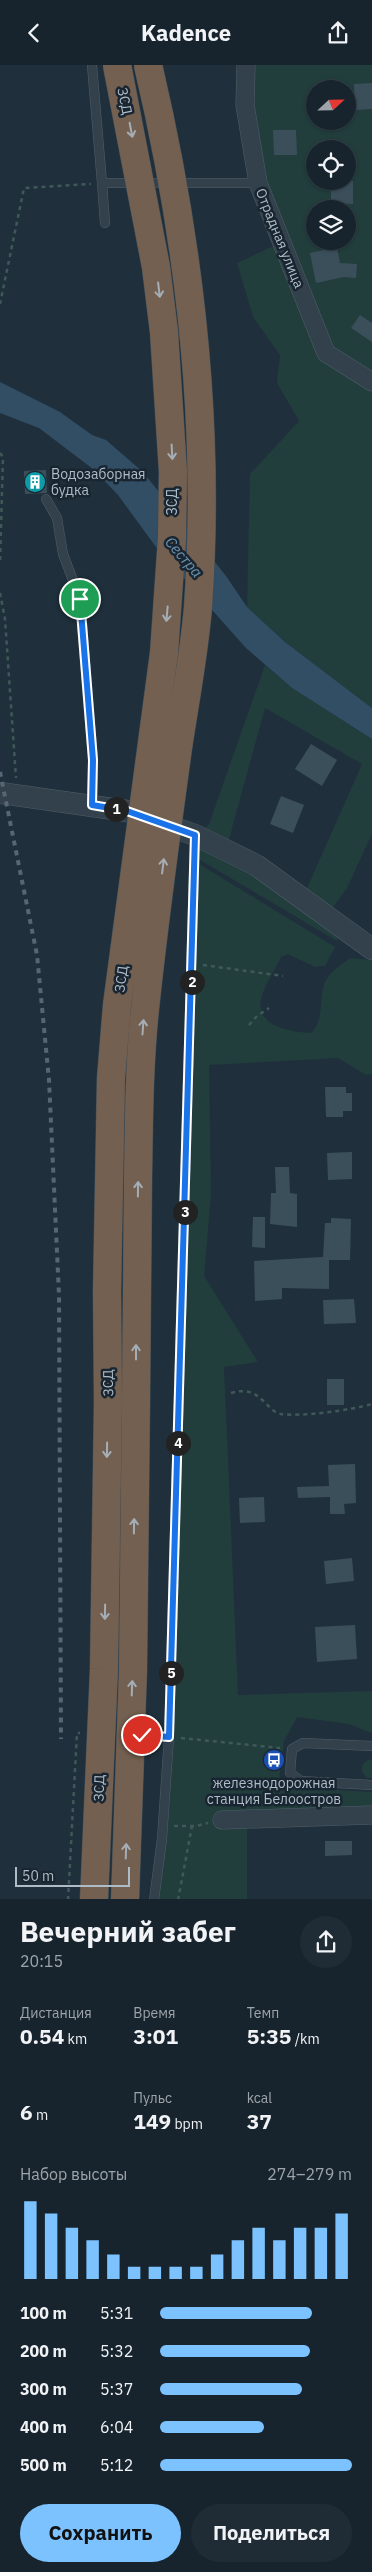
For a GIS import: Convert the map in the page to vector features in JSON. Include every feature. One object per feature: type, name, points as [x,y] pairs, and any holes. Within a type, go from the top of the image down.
[{"type":"highway","name":"ЗСД","points":[[94,1899],[104,1669],[111,1078],[117,1005],[164,653],[172,538],[173,482],[165,341],[156,267],[117,65]]},
{"type":"highway","name":"ЗСД","points":[[125,1899],[133,1670],[139,1080],[145,1009],[179,746],[193,657],[200,562],[202,474],[200,396],[187,265],[148,65]]},
{"type":"street","name":"Отрадная улица","points":[[246,65],[245,105],[258,183],[326,353],[372,381]]},
{"type":"street","points":[[9,794],[127,811],[195,835],[256,865],[372,949]]},
{"type":"street","points":[[222,1820],[372,1815]]},
{"type":"lane","points":[[92,65],[105,223]]},
{"type":"lane","points":[[102,183],[258,183]]},
{"type":"lane","points":[[46,499],[57,518],[63,554],[80,599],[93,760],[92,805]]},
{"type":"lane","points":[[154,1899],[163,1826],[169,1737],[193,963],[195,835]]},
{"type":"lane","points":[[372,1746],[303,1743],[292,1749],[290,1773],[301,1781],[372,1785]]},
{"type":"path","points":[[0,304],[24,188],[102,183]]},
{"type":"path","points":[[0,453],[3,457],[0,563]]},
{"type":"path","points":[[0,593],[5,619],[9,794]]},
{"type":"path","points":[[193,963],[283,976]]},
{"type":"path","points":[[249,1025],[257,1016],[269,1008]]},
{"type":"path","points":[[231,1393],[238,1391],[254,1394],[278,1413],[303,1414],[348,1410],[372,1404]]},
{"type":"path","points":[[68,1899],[77,1733],[86,1733]]},
{"type":"path","points":[[169,1737],[292,1749]]},
{"type":"path","points":[[163,1826],[192,1827],[222,1820]]},
{"type":"path","points":[[178,1899],[192,1827]]},
{"type":"green space","points":[[247,65],[372,65],[372,708],[285,642],[247,607],[250,474],[299,421],[277,383],[280,355],[253,317],[237,263],[282,242],[259,187]]},
{"type":"green space","points":[[265,665],[292,688],[372,739],[372,834],[347,888],[326,917],[198,837],[209,824]],"holes":[[[265,708],[362,764],[306,890],[228,843]]]},
{"type":"green space","points":[[200,849],[256,876],[338,938],[337,941],[200,860]]},
{"type":"green space","points":[[199,864],[335,947],[325,966],[315,967],[288,954],[281,957],[261,999],[261,1008],[269,1022],[285,1029],[311,1033],[316,1027],[320,1014],[323,986],[331,974],[350,958],[372,960],[372,1074],[366,1075],[338,1058],[209,1065],[211,1194],[204,1276],[258,1362],[224,1367],[238,1695],[372,1691],[372,1733],[349,1724],[297,1717],[284,1741],[278,1787],[372,1792],[372,1813],[247,1819],[247,1899],[154,1899],[162,1839],[193,959]]},
{"type":"green space","points":[[372,1759],[372,1778],[367,1778],[362,1772],[362,1767],[365,1762]]},
{"type":"water","name":"Сестра","points":[[0,382],[60,412],[92,435],[106,440],[143,472],[226,576],[247,607],[285,642],[372,708],[372,739],[292,688],[246,648],[156,547],[118,495],[93,469],[39,428],[0,413]]},
{"type":"building","points":[[372,83],[372,109],[356,110],[356,84]]},
{"type":"building","points":[[273,130],[296,130],[297,155],[274,155]]},
{"type":"building","points":[[331,190],[353,190],[353,200],[331,200]]},
{"type":"building","points":[[324,250],[338,250],[340,263],[357,264],[356,278],[344,277],[316,283],[310,253]]},
{"type":"building","points":[[360,315],[372,323],[372,342],[351,328]]},
{"type":"building","name":"Водозаборная будка","points":[[46,470],[47,493],[25,494],[24,471]]},
{"type":"building","points":[[311,744],[337,760],[322,786],[295,769]]},
{"type":"building","points":[[281,796],[304,805],[293,833],[270,824]]},
{"type":"building","points":[[325,1087],[346,1087],[346,1093],[352,1093],[352,1111],[343,1111],[343,1117],[326,1117]]},
{"type":"building","points":[[352,1152],[352,1179],[328,1180],[327,1153]]},
{"type":"building","points":[[275,1167],[289,1167],[290,1193],[297,1194],[297,1227],[270,1224],[271,1193],[276,1193]]},
{"type":"building","points":[[253,1217],[265,1217],[265,1248],[252,1247]]},
{"type":"building","points":[[331,1218],[351,1219],[350,1260],[329,1260],[329,1289],[282,1288],[282,1299],[255,1301],[254,1261],[323,1257],[325,1223],[331,1223]]},
{"type":"building","points":[[354,1299],[356,1323],[324,1324],[323,1300]]},
{"type":"building","points":[[327,1379],[344,1379],[344,1405],[327,1405]]},
{"type":"building","points":[[355,1464],[356,1503],[344,1504],[345,1514],[330,1514],[330,1497],[298,1498],[297,1487],[329,1486],[328,1465]]},
{"type":"building","points":[[264,1497],[265,1522],[240,1523],[239,1498]]},
{"type":"building","points":[[352,1558],[354,1581],[326,1584],[324,1561]]},
{"type":"building","points":[[355,1625],[357,1659],[317,1662],[315,1627]]},
{"type":"building","points":[[325,1841],[352,1841],[352,1855],[325,1856]]},
{"type":"railway","points":[[0,772],[37,955],[49,1080],[59,1295],[61,1739]]},
{"type":"place","name":"Водозаборная будка","points":[[35,482]]},
{"type":"place","name":"железнодорожная станция Белоостров","points":[[274,1760]]},
{"type":"route","points":[[80,599],[93,760],[92,805],[127,811],[195,835],[196,874],[169,1737],[142,1735]]}]
